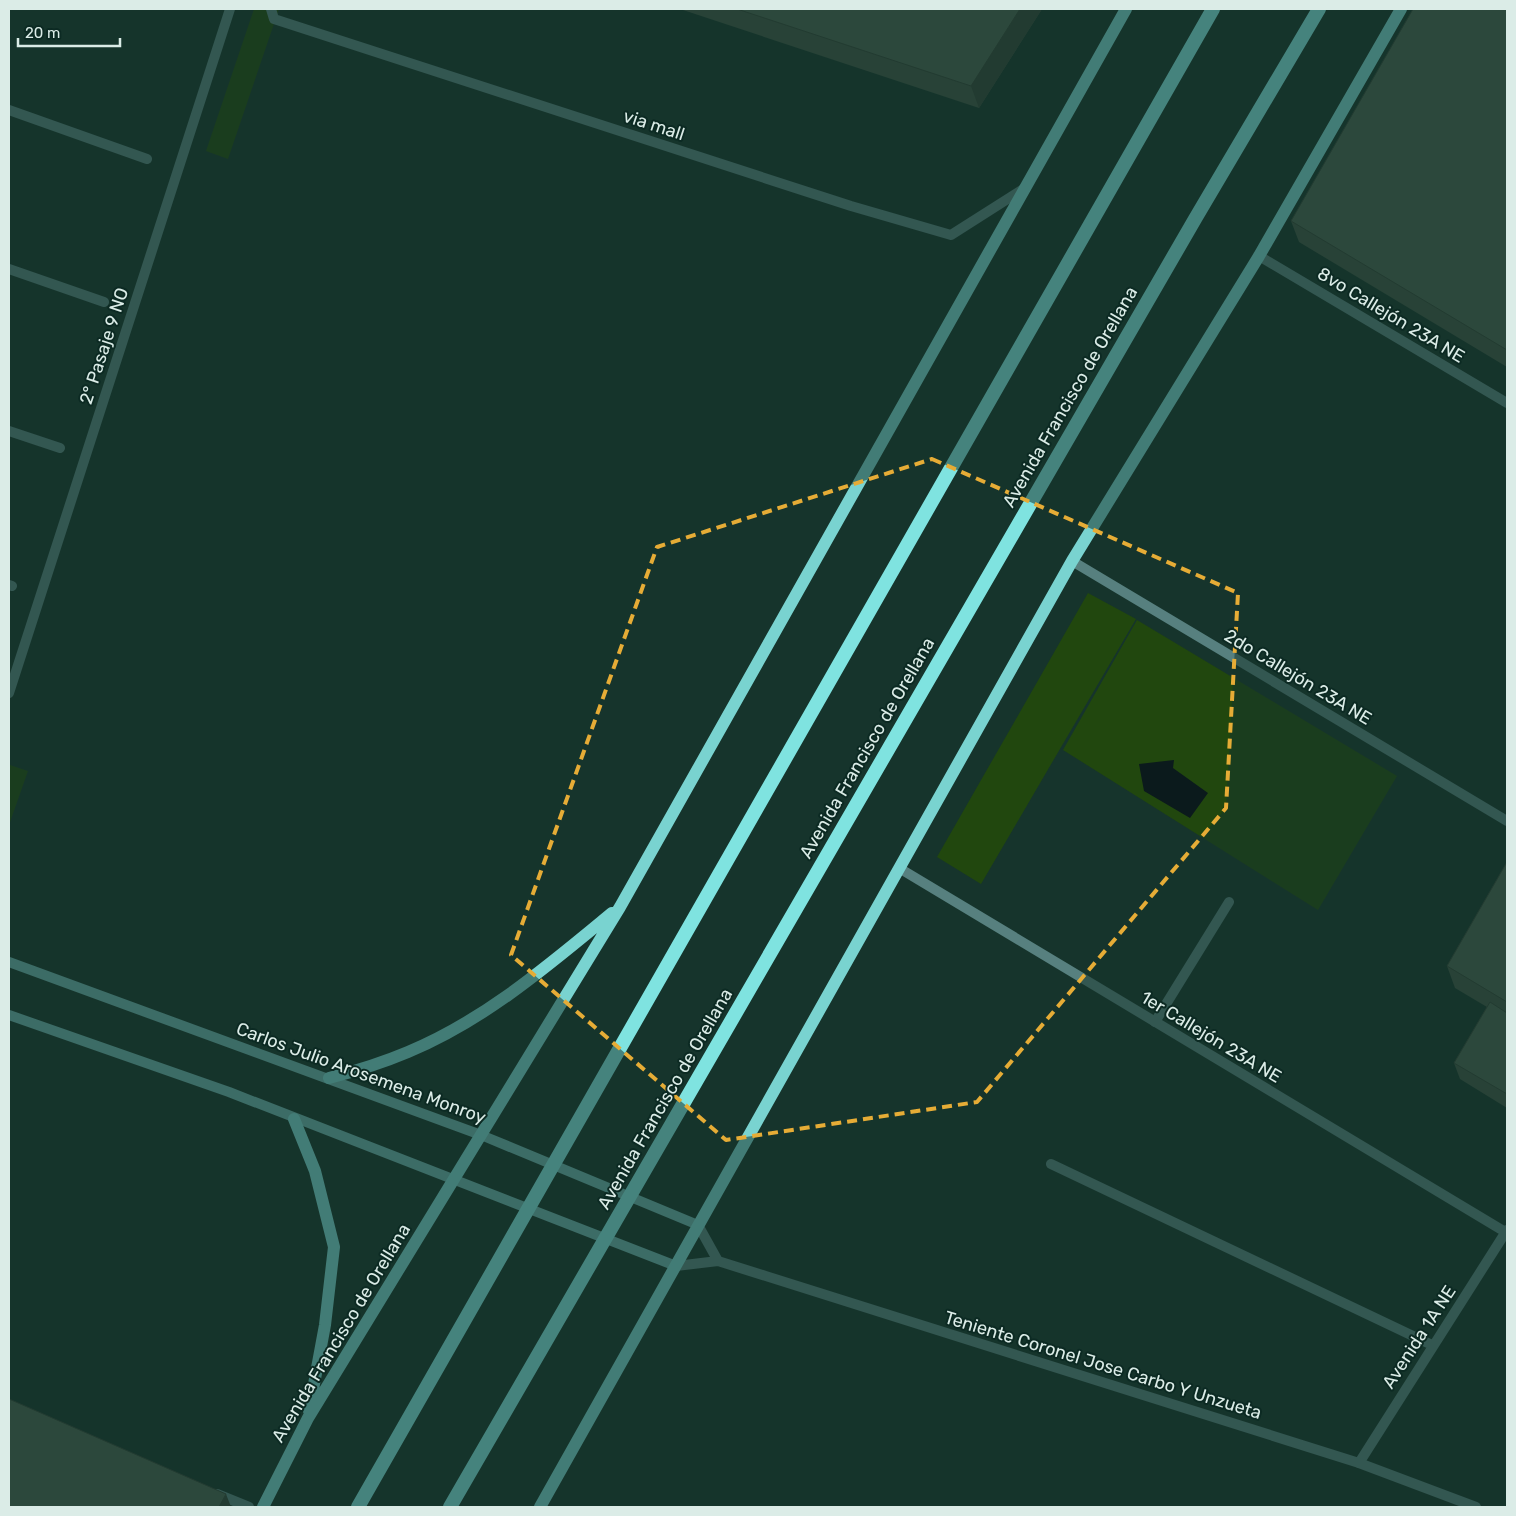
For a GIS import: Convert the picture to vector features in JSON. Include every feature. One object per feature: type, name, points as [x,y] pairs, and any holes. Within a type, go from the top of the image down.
[{"type":"highway","points":[[358,1507],[1214,9]]},
{"type":"highway","name":"Avenida Francisco de Orellana","points":[[450,1507],[1195,219],[1319,9]]},
{"type":"main road","name":"Avenida Francisco de Orellana","points":[[263,1507],[308,1418],[620,907],[1126,9]]},
{"type":"main road","points":[[540,1507],[1072,561],[1259,256],[1401,9]]},
{"type":"main road","points":[[329,1078],[377,1065],[410,1052],[486,1010],[536,975],[620,907]]},
{"type":"main road","name":"Carlos Julio Arosemena Monroy","points":[[9,962],[481,1135],[698,1225]]},
{"type":"main road","points":[[9,1015],[229,1092],[294,1119],[530,1208],[676,1266]]},
{"type":"main road","points":[[294,1119],[315,1171],[334,1247],[325,1325],[308,1418]]},
{"type":"street","name":"2° Pasaje 9 NO","points":[[9,693],[230,9]]},
{"type":"street","name":"via mall","points":[[270,9],[274,19],[851,206],[951,234],[1026,187]]},
{"type":"street","points":[[9,110],[147,159]]},
{"type":"street","name":"8vo Callejón 23A NE","points":[[1259,256],[1507,403]]},
{"type":"street","points":[[9,269],[104,302]]},
{"type":"street","points":[[9,430],[60,448]]},
{"type":"street","name":"2do Callejón 23A NE","points":[[1072,561],[1507,821]]},
{"type":"street","name":"1er Callejón 23A NE","points":[[899,868],[1507,1232]]},
{"type":"street","points":[[1155,1022],[1229,902]]},
{"type":"street","points":[[1051,1164],[1432,1346]]},
{"type":"street","points":[[698,1225],[718,1261]]},
{"type":"street","name":"Avenida 1A NE","points":[[1359,1462],[1507,1232]]},
{"type":"street","name":"Teniente Coronel Jose Carbo Y Unzueta","points":[[676,1266],[718,1261],[1359,1462],[1464,1506],[1476,1507]]},
{"type":"street","points":[[206,1490],[250,1507]]},
{"type":"highlighted area","points":[[932,459],[1238,593],[1226,808],[977,1102],[726,1140],[511,955],[657,547]]},
{"type":"green space","points":[[254,9],[279,9],[228,159],[206,151]]},
{"type":"green space","points":[[1088,593],[1136,619],[981,884],[937,857]]},
{"type":"green space","points":[[1137,620],[1397,776],[1318,910],[1063,750]]},
{"type":"green space","points":[[10,765],[28,771],[9,825],[9,768]]},
{"type":"shaded area","points":[[1174,760],[1173,768],[1208,793],[1190,818],[1144,791],[1139,764]]},
{"type":"building","points":[[737,9],[1020,9],[971,86]]},
{"type":"building","points":[[1413,9],[1507,9],[1507,350],[1291,221]]},
{"type":"building","points":[[1507,862],[1507,1002],[1447,966]]},
{"type":"building","points":[[1490,1002],[1507,1013],[1507,1094],[1454,1063]]},
{"type":"building","points":[[9,1399],[226,1494],[219,1507],[9,1507]]}]
